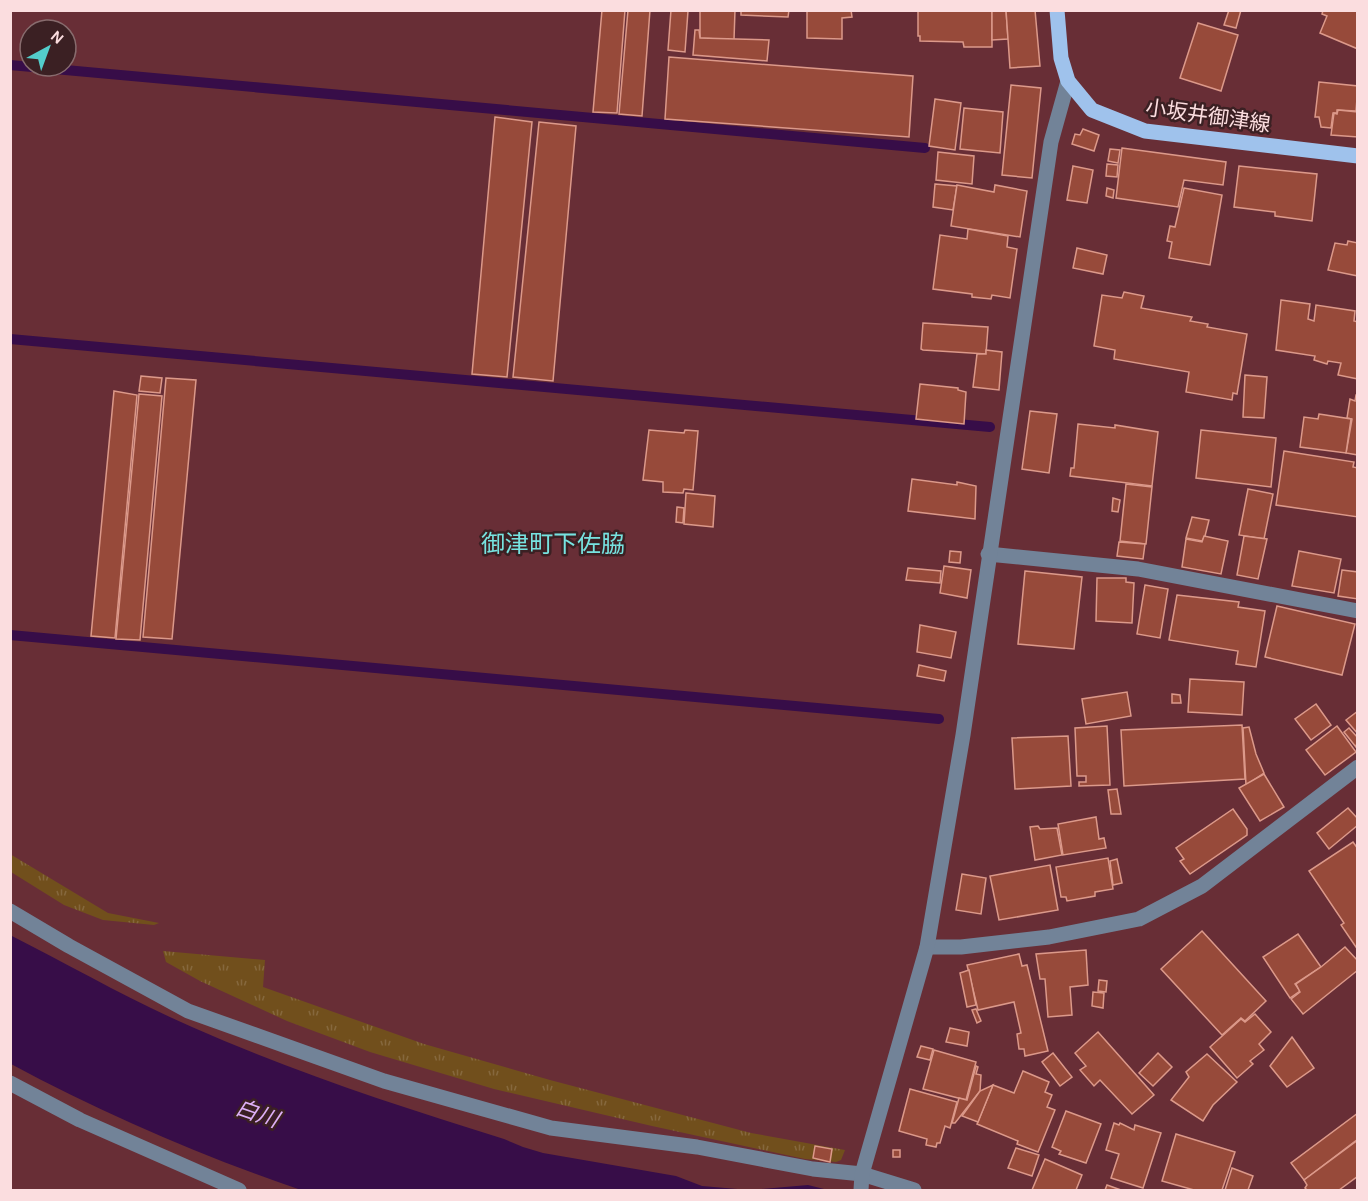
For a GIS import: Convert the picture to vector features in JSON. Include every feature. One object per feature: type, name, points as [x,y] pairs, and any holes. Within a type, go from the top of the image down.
[{"type":"main road","name":"小坂井御津線","points":[[1057,10],[1061,58],[1068,81],[1092,110],[1145,131],[1358,156]]},
{"type":"street","points":[[861,1191],[862,1174],[927,947],[963,735],[988,554],[1051,142],[1068,81]]},
{"type":"street","points":[[988,554],[1138,569],[1358,611]]},
{"type":"street","points":[[927,947],[961,947],[1049,937],[1139,918],[1202,886],[1358,767]]},
{"type":"street","points":[[10,911],[188,1011],[384,1081],[551,1128],[697,1146],[813,1169],[862,1174],[914,1191]]},
{"type":"street","points":[[10,1083],[80,1120],[239,1191]]},
{"type":"green space","points":[[10,854],[108,913],[159,923],[154,925],[103,920],[64,905],[11,872]]},
{"type":"green space","points":[[163,951],[265,960],[263,987],[424,1044],[751,1133],[845,1150],[841,1160],[836,1162],[805,1159],[494,1089],[370,1052],[287,1021],[200,981],[166,962]]},
{"type":"water","name":"白川","points":[[10,935],[169,1017],[269,1059],[346,1087],[543,1153],[676,1176],[702,1186],[749,1190],[301,1190],[153,1133],[11,1064]]},
{"type":"water","points":[[808,1185],[828,1190],[749,1190]]},
{"type":"building","points":[[602,10],[625,10],[617,113],[593,112]]},
{"type":"building","points":[[628,10],[650,10],[642,116],[619,114]]},
{"type":"building","points":[[671,10],[688,11],[685,52],[668,50]]},
{"type":"building","points":[[700,10],[735,10],[734,40],[700,38]]},
{"type":"building","points":[[741,10],[789,10],[788,17],[741,15]]},
{"type":"building","points":[[807,10],[851,10],[852,17],[842,18],[842,39],[807,38]]},
{"type":"building","points":[[918,10],[992,10],[992,47],[964,47],[963,42],[920,41]]},
{"type":"building","points":[[992,10],[1006,10],[1008,39],[992,40]]},
{"type":"building","points":[[1006,10],[1035,10],[1040,66],[1010,68]]},
{"type":"building","points":[[1229,10],[1241,10],[1236,28],[1224,25]]},
{"type":"building","points":[[1323,10],[1358,10],[1358,49],[1320,33],[1327,16],[1322,14]]},
{"type":"building","points":[[1198,23],[1238,35],[1221,91],[1180,78]]},
{"type":"building","points":[[695,30],[699,30],[700,38],[769,40],[767,61],[693,55]]},
{"type":"building","points":[[669,57],[913,76],[909,137],[665,119]]},
{"type":"building","points":[[1319,82],[1358,86],[1356,111],[1337,110],[1337,113],[1333,113],[1331,128],[1321,127],[1319,117],[1315,117]]},
{"type":"building","points":[[1011,85],[1041,88],[1032,178],[1002,175]]},
{"type":"building","points":[[935,99],[961,103],[955,150],[929,146]]},
{"type":"building","points":[[964,108],[1003,112],[1000,153],[960,149]]},
{"type":"building","points":[[1338,110],[1358,112],[1358,137],[1331,135],[1334,113],[1337,114]]},
{"type":"building","points":[[495,117],[532,122],[507,377],[472,374]]},
{"type":"building","points":[[539,122],[576,126],[553,381],[513,377]]},
{"type":"building","points":[[1083,129],[1099,135],[1094,151],[1072,144],[1075,134],[1080,135]]},
{"type":"building","points":[[1122,148],[1226,162],[1223,185],[1184,180],[1178,207],[1116,198]]},
{"type":"building","points":[[1110,149],[1120,150],[1118,163],[1108,161]]},
{"type":"building","points":[[938,152],[974,156],[972,184],[936,180]]},
{"type":"building","points":[[1107,164],[1118,165],[1117,177],[1106,176]]},
{"type":"building","points":[[1073,166],[1093,170],[1087,203],[1067,200]]},
{"type":"building","points":[[1239,166],[1317,174],[1312,221],[1275,216],[1275,212],[1234,207]]},
{"type":"building","points":[[935,184],[957,186],[953,210],[933,207]]},
{"type":"building","points":[[957,185],[994,192],[995,185],[1027,191],[1020,237],[951,226]]},
{"type":"building","points":[[1107,188],[1114,190],[1113,198],[1106,196]]},
{"type":"building","points":[[1184,188],[1222,195],[1210,265],[1169,258],[1172,242],[1167,241],[1170,226],[1175,227]]},
{"type":"building","points":[[968,229],[1008,236],[1007,247],[1017,249],[1010,298],[992,295],[991,299],[972,297],[972,294],[933,289],[940,235],[967,239]]},
{"type":"building","points":[[1348,241],[1358,243],[1358,276],[1328,270],[1335,243],[1347,245]]},
{"type":"building","points":[[1077,248],[1107,255],[1103,274],[1073,268]]},
{"type":"building","points":[[1124,292],[1144,296],[1141,308],[1192,317],[1190,321],[1208,324],[1207,327],[1247,334],[1237,394],[1233,393],[1232,400],[1186,392],[1189,372],[1114,359],[1115,350],[1094,346],[1102,295],[1122,298]]},
{"type":"building","points":[[1281,300],[1310,304],[1308,319],[1314,321],[1316,305],[1355,311],[1354,321],[1358,322],[1358,379],[1338,375],[1341,363],[1328,361],[1327,364],[1314,360],[1315,356],[1276,350]]},
{"type":"building","points":[[923,323],[988,327],[986,354],[923,350],[921,349]]},
{"type":"building","points":[[986,350],[1002,352],[999,390],[973,387],[977,354],[986,354]]},
{"type":"building","points":[[1245,375],[1267,377],[1264,418],[1243,417]]},
{"type":"building","points":[[141,376],[162,378],[160,393],[139,391]]},
{"type":"building","points":[[166,378],[196,380],[172,639],[143,637]]},
{"type":"building","points":[[920,384],[958,388],[966,392],[964,424],[916,419]]},
{"type":"building","points":[[114,391],[137,395],[115,638],[91,636]]},
{"type":"building","points":[[139,394],[162,396],[140,640],[116,639]]},
{"type":"building","points":[[1358,395],[1358,455],[1346,453],[1352,419],[1347,418],[1350,399],[1355,401]]},
{"type":"building","points":[[1030,411],[1057,414],[1049,473],[1022,469]]},
{"type":"building","points":[[1319,414],[1351,419],[1346,453],[1300,447],[1304,417],[1318,419]]},
{"type":"building","points":[[1078,424],[1115,428],[1115,425],[1158,432],[1152,486],[1070,476],[1071,468],[1074,468]]},
{"type":"building","points":[[649,430],[684,433],[685,430],[698,431],[693,490],[684,489],[683,493],[663,492],[663,482],[643,480]]},
{"type":"building","points":[[1201,430],[1276,438],[1271,487],[1196,478]]},
{"type":"building","points":[[1284,451],[1354,462],[1353,467],[1358,468],[1358,517],[1276,505]]},
{"type":"building","points":[[912,479],[957,485],[957,482],[976,486],[975,519],[908,511]]},
{"type":"building","points":[[1126,484],[1152,487],[1146,544],[1120,541]]},
{"type":"building","points":[[1248,489],[1273,494],[1264,539],[1239,535]]},
{"type":"building","points":[[686,493],[715,496],[713,527],[684,524]]},
{"type":"building","points":[[1113,498],[1120,500],[1118,512],[1112,511]]},
{"type":"building","points":[[677,507],[684,508],[683,523],[676,522]]},
{"type":"building","points":[[1192,517],[1209,520],[1202,541],[1186,538]]},
{"type":"building","points":[[1204,536],[1228,541],[1221,574],[1182,567],[1186,539],[1202,542]]},
{"type":"building","points":[[1244,536],[1267,539],[1258,579],[1237,575]]},
{"type":"building","points":[[1119,542],[1145,544],[1143,559],[1117,556]]},
{"type":"building","points":[[950,551],[961,552],[960,563],[949,562]]},
{"type":"building","points":[[1299,551],[1341,559],[1334,593],[1292,586]]},
{"type":"building","points":[[944,566],[971,570],[967,598],[940,593]]},
{"type":"building","points":[[908,568],[941,571],[940,583],[906,580]]},
{"type":"building","points":[[1342,570],[1358,572],[1358,599],[1338,596]]},
{"type":"building","points":[[1025,571],[1082,577],[1074,649],[1018,644]]},
{"type":"building","points":[[1097,578],[1126,578],[1126,582],[1134,583],[1132,623],[1096,621]]},
{"type":"building","points":[[1145,585],[1168,589],[1160,638],[1137,634]]},
{"type":"building","points":[[1177,595],[1239,602],[1238,607],[1265,611],[1256,667],[1236,664],[1238,651],[1169,640]]},
{"type":"building","points":[[1277,606],[1355,624],[1342,675],[1265,657]]},
{"type":"building","points":[[920,625],[956,632],[951,658],[917,652]]},
{"type":"building","points":[[919,665],[946,671],[944,681],[917,676]]},
{"type":"building","points":[[1190,679],[1244,682],[1242,715],[1188,712]]},
{"type":"building","points":[[1127,692],[1131,716],[1086,724],[1082,699]]},
{"type":"building","points":[[1172,694],[1180,695],[1181,703],[1172,703]]},
{"type":"building","points":[[1316,704],[1331,725],[1311,740],[1295,719]]},
{"type":"building","points":[[1358,711],[1358,734],[1346,720]]},
{"type":"building","points":[[1242,725],[1245,779],[1124,786],[1121,730]]},
{"type":"building","points":[[1107,726],[1110,785],[1079,786],[1079,782],[1086,782],[1086,776],[1077,776],[1075,728]]},
{"type":"building","points":[[1337,726],[1356,752],[1325,775],[1306,750]]},
{"type":"building","points":[[1249,727],[1264,773],[1246,785],[1243,728]]},
{"type":"building","points":[[1349,728],[1358,738],[1356,747],[1344,732]]},
{"type":"building","points":[[1068,736],[1071,786],[1015,789],[1012,738]]},
{"type":"building","points":[[1264,774],[1284,807],[1260,821],[1239,788]]},
{"type":"building","points":[[1117,789],[1121,814],[1111,814],[1108,790]]},
{"type":"building","points":[[1348,808],[1358,819],[1358,825],[1329,849],[1317,833]]},
{"type":"building","points":[[1233,809],[1247,829],[1247,835],[1190,874],[1180,861],[1184,859],[1176,848]]},
{"type":"building","points":[[1096,817],[1099,839],[1104,838],[1106,848],[1063,855],[1058,824]]},
{"type":"building","points":[[1038,826],[1040,829],[1057,828],[1062,855],[1035,860],[1030,827]]},
{"type":"building","points":[[1353,842],[1358,849],[1358,950],[1341,925],[1344,923],[1309,871]]},
{"type":"building","points":[[1108,858],[1113,889],[1095,892],[1095,896],[1067,901],[1066,897],[1061,897],[1056,867]]},
{"type":"building","points":[[1117,859],[1122,883],[1113,885],[1110,861]]},
{"type":"building","points":[[1050,865],[1058,910],[999,920],[990,876]]},
{"type":"building","points":[[962,874],[986,878],[981,914],[956,910]]},
{"type":"building","points":[[1202,931],[1266,1001],[1245,1021],[1241,1018],[1222,1035],[1161,969]]},
{"type":"building","points":[[1298,934],[1321,967],[1295,984],[1300,991],[1290,998],[1263,957]]},
{"type":"building","points":[[1345,947],[1358,961],[1358,970],[1303,1014],[1291,999],[1300,992],[1296,984]]},
{"type":"building","points":[[1086,950],[1088,985],[1070,987],[1072,1015],[1048,1017],[1045,979],[1040,979],[1036,954]]},
{"type":"building","points":[[1019,954],[1022,966],[1027,965],[1048,1051],[1025,1056],[1024,1049],[1019,1049],[1017,1034],[1021,1033],[1014,1002],[978,1010],[967,965]]},
{"type":"building","points":[[969,970],[976,1005],[967,1007],[960,973]]},
{"type":"building","points":[[1099,980],[1107,981],[1106,992],[1098,991]]},
{"type":"building","points":[[1093,992],[1104,993],[1103,1008],[1092,1006]]},
{"type":"building","points":[[976,1009],[981,1021],[977,1023],[972,1010]]},
{"type":"building","points":[[1255,1014],[1271,1032],[1259,1044],[1264,1050],[1250,1061],[1253,1064],[1237,1078],[1210,1047],[1241,1019],[1245,1022]]},
{"type":"building","points":[[950,1028],[969,1032],[967,1046],[946,1042]]},
{"type":"building","points":[[1098,1032],[1154,1095],[1132,1114],[1100,1080],[1094,1086],[1080,1070],[1086,1066],[1075,1053]]},
{"type":"building","points":[[1292,1037],[1314,1068],[1287,1087],[1270,1066]]},
{"type":"building","points":[[921,1046],[933,1049],[930,1060],[917,1057]]},
{"type":"building","points":[[934,1050],[976,1062],[966,1100],[923,1089]]},
{"type":"building","points":[[1053,1053],[1072,1077],[1060,1086],[1042,1062]]},
{"type":"building","points":[[1158,1053],[1172,1067],[1153,1086],[1139,1073]]},
{"type":"building","points":[[1207,1054],[1237,1082],[1213,1105],[1203,1121],[1171,1100],[1189,1077],[1186,1072]]},
{"type":"building","points":[[976,1066],[978,1067],[976,1074],[981,1075],[980,1091],[955,1123],[952,1123],[959,1098],[967,1100]]},
{"type":"building","points":[[1023,1071],[1049,1082],[1045,1092],[1052,1095],[1047,1107],[1055,1110],[1038,1152],[977,1124],[993,1085],[1014,1093]]},
{"type":"building","points":[[993,1085],[978,1122],[962,1116],[980,1091]]},
{"type":"building","points":[[910,1089],[957,1102],[950,1128],[945,1126],[940,1143],[937,1143],[936,1147],[926,1145],[927,1139],[899,1131]]},
{"type":"building","points":[[1066,1111],[1101,1124],[1086,1163],[1059,1154],[1061,1151],[1052,1147]]},
{"type":"building","points":[[1358,1113],[1358,1139],[1304,1180],[1291,1163]]},
{"type":"building","points":[[1114,1123],[1119,1125],[1120,1123],[1134,1130],[1135,1125],[1161,1133],[1143,1188],[1111,1178],[1119,1154],[1106,1150]]},
{"type":"building","points":[[1176,1134],[1235,1152],[1222,1190],[1194,1190],[1162,1181]]},
{"type":"building","points":[[1358,1140],[1358,1176],[1339,1190],[1307,1190],[1305,1188],[1307,1185],[1304,1180]]},
{"type":"building","points":[[815,1146],[832,1149],[830,1162],[813,1158]]},
{"type":"building","points":[[1016,1148],[1039,1155],[1032,1176],[1008,1168]]},
{"type":"building","points":[[893,1150],[900,1150],[900,1157],[893,1157]]},
{"type":"building","points":[[1045,1159],[1082,1175],[1076,1190],[1032,1190]]},
{"type":"building","points":[[1232,1168],[1253,1176],[1248,1190],[1225,1190]]},
{"type":"building","points":[[1107,1185],[1121,1190],[1105,1190]]},
{"type":"waterway","points":[[10,65],[925,148]]},
{"type":"waterway","points":[[10,339],[990,427]]},
{"type":"waterway","points":[[10,635],[939,719]]},
{"type":"district","name":"御津町下佐脇","points":[[553,544]]}]
